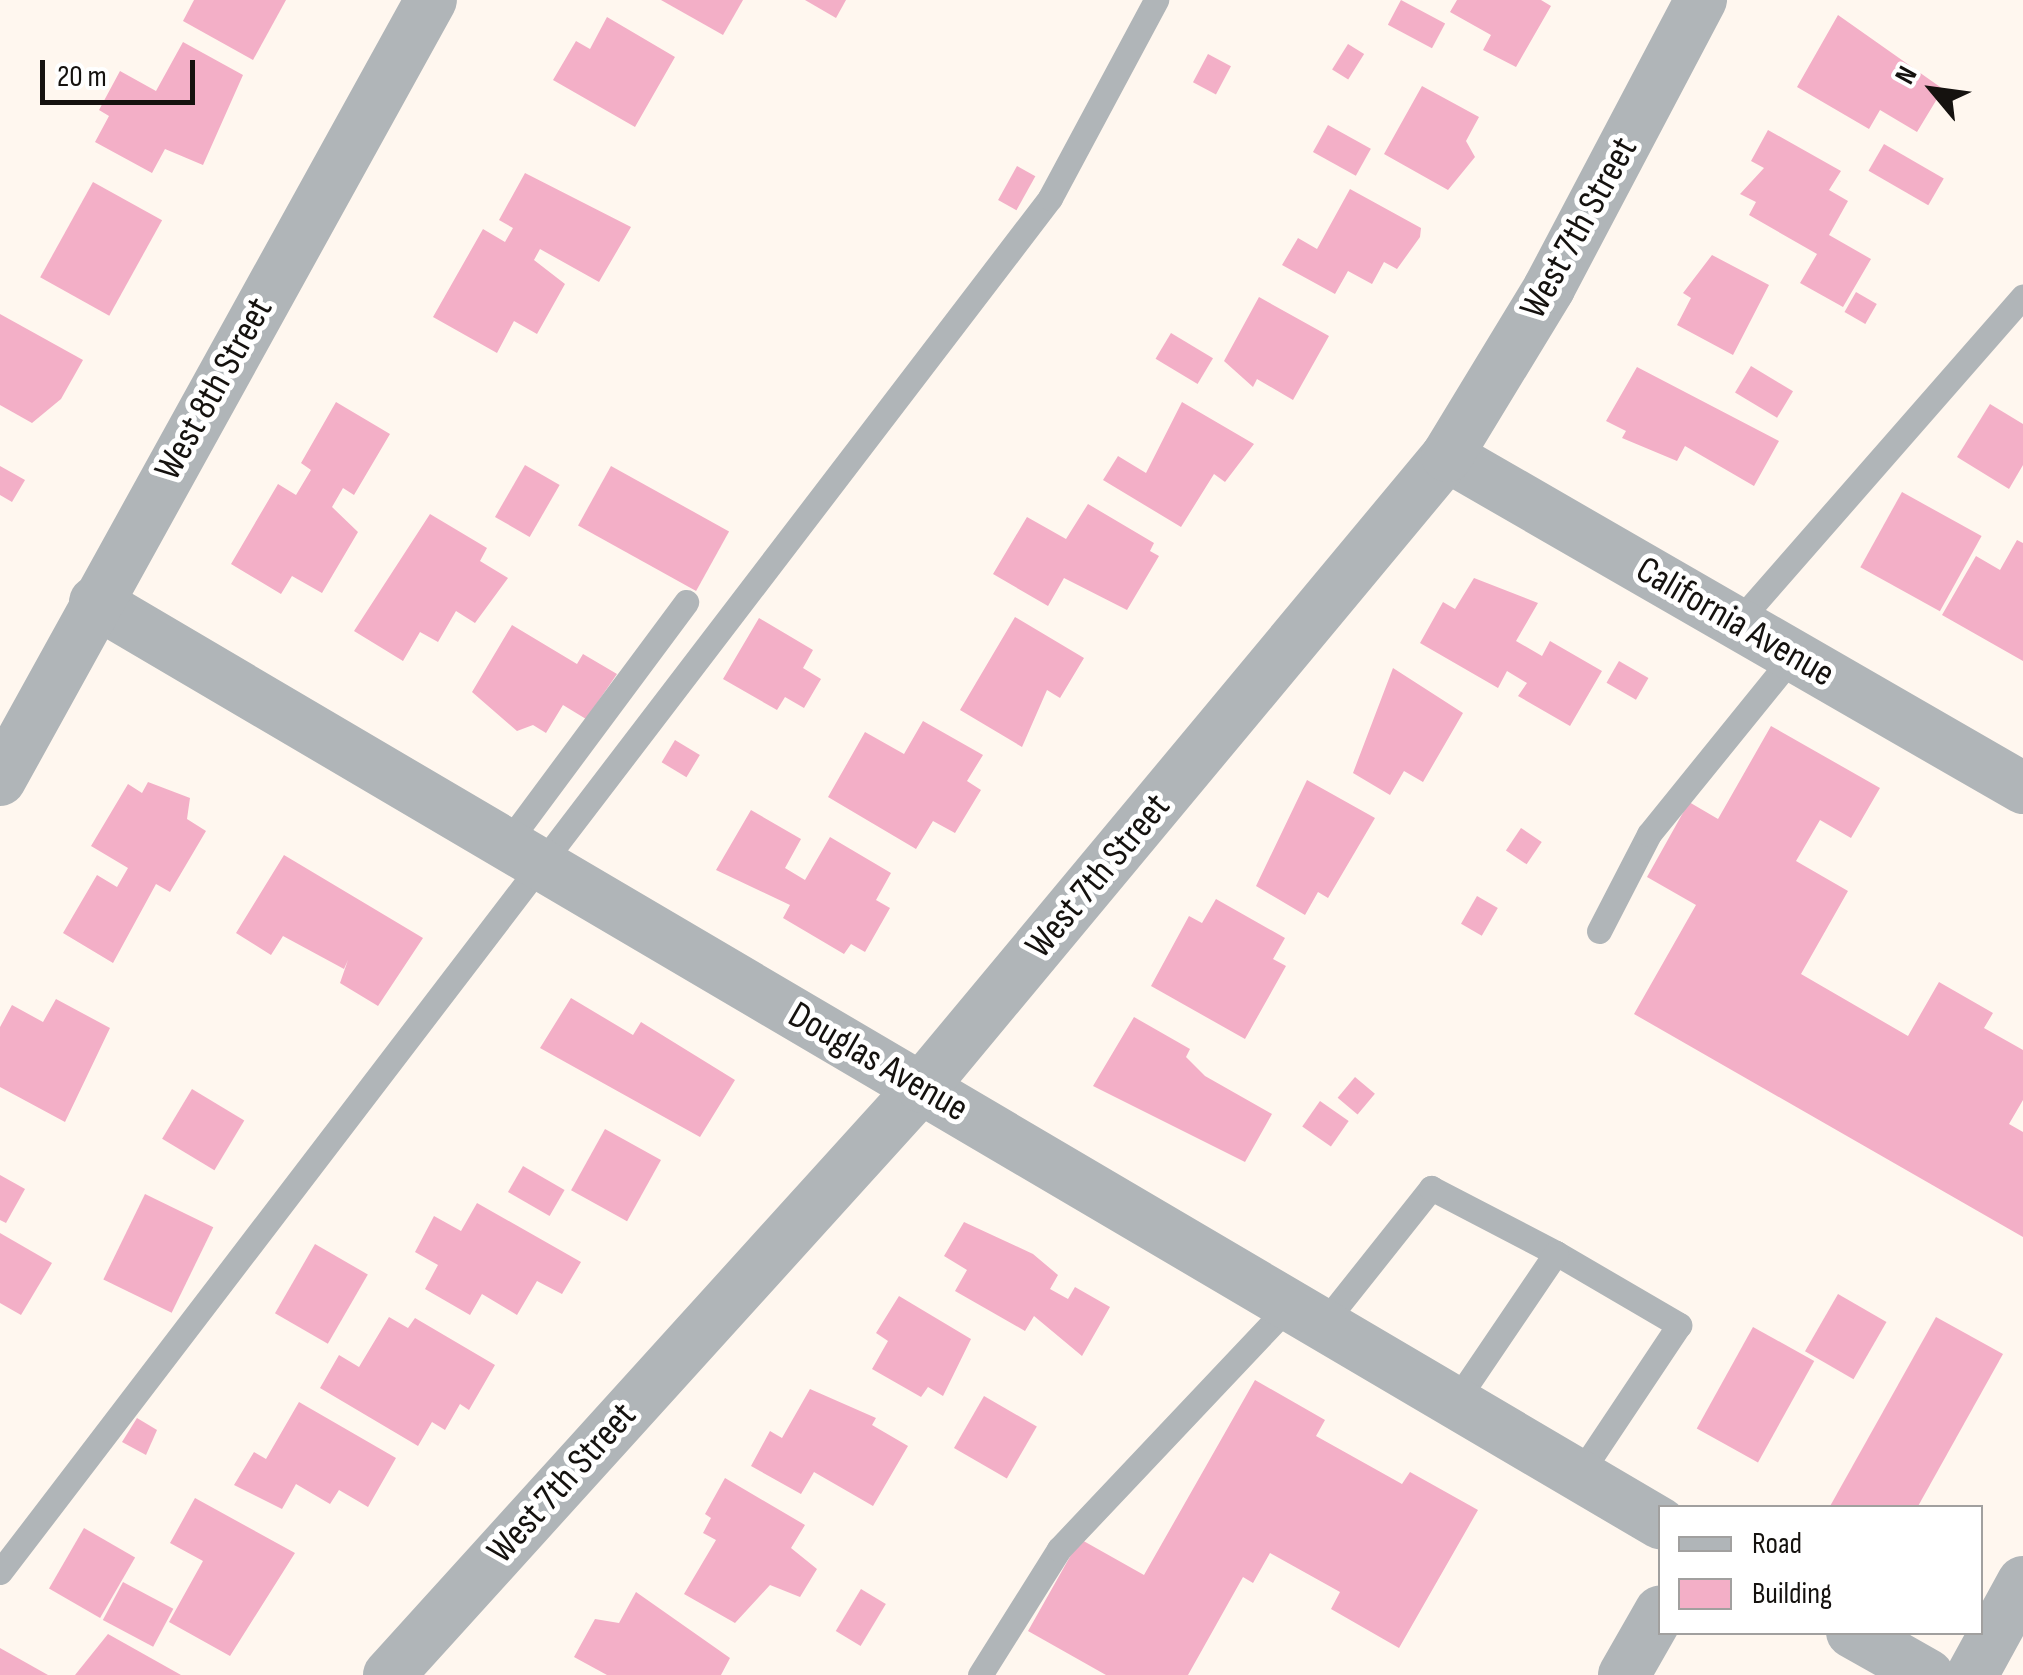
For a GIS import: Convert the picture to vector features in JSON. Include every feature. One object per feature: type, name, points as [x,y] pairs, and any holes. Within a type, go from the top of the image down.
[{"type":"street","name":"West 8th Street","points":[[0,780],[431,0]]},
{"type":"street","name":"West 7th Street","points":[[389,1675],[922,1087],[1447,456],[1550,288],[1701,0]]},
{"type":"street","name":"California Avenue","points":[[1447,456],[2023,788]]},
{"type":"street","name":"Douglas Avenue","points":[[95,602],[1658,1523]]},
{"type":"street","points":[[1972,1675],[2023,1582]]},
{"type":"street","points":[[1624,1675],[1658,1616]]},
{"type":"street","points":[[1857,1635],[1928,1675]]},
{"type":"lane","points":[[0,1572],[521,856],[1050,198],[1156,0]]},
{"type":"lane","points":[[1737,623],[2023,296]]},
{"type":"lane","points":[[521,856],[686,602]]},
{"type":"lane","points":[[1599,931],[1649,834],[1793,656]]},
{"type":"lane","points":[[980,1675],[1059,1549],[1307,1314],[1431,1188],[1679,1325],[1579,1475]]},
{"type":"lane","points":[[1454,1402],[1556,1254]]},
{"type":"building","points":[[194,0],[286,0],[253,60],[183,21]]},
{"type":"building","points":[[661,0],[743,0],[723,35]]},
{"type":"building","points":[[805,0],[846,0],[836,18]]},
{"type":"building","points":[[1401,0],[1445,23],[1432,48],[1388,25]]},
{"type":"building","points":[[1457,0],[1541,0],[1551,6],[1516,67],[1483,50],[1491,35],[1450,12]]},
{"type":"building","points":[[1838,15],[1943,89],[1917,132],[1880,110],[1869,129],[1797,87]]},
{"type":"building","points":[[607,17],[675,57],[635,127],[553,80],[576,41],[590,49]]},
{"type":"building","points":[[183,42],[243,75],[203,165],[165,149],[152,173],[95,142],[109,116],[99,110],[120,71],[156,91]]},
{"type":"building","points":[[1348,44],[1364,54],[1348,80],[1332,69]]},
{"type":"building","points":[[1208,54],[1231,66],[1216,94],[1193,82]]},
{"type":"building","points":[[1422,86],[1479,117],[1466,141],[1475,157],[1448,190],[1384,154]]},
{"type":"building","points":[[1328,125],[1371,149],[1356,176],[1313,152]]},
{"type":"building","points":[[1768,130],[1841,171],[1829,190],[1848,201],[1829,235],[1871,259],[1843,307],[1800,283],[1817,254],[1749,215],[1756,202],[1740,194],[1764,168],[1751,161]]},
{"type":"building","points":[[1884,144],[1944,179],[1928,205],[1868,171]]},
{"type":"building","points":[[1017,166],[1035,176],[1016,210],[998,200]]},
{"type":"building","points":[[525,173],[631,227],[599,282],[540,249],[534,260],[565,284],[537,334],[514,321],[497,353],[433,317],[483,229],[505,242],[513,228],[499,220]]},
{"type":"building","points":[[93,182],[162,220],[109,316],[40,277]]},
{"type":"building","points":[[1350,189],[1421,228],[1420,237],[1397,269],[1384,262],[1372,284],[1348,271],[1335,294],[1282,265],[1298,238],[1317,249]]},
{"type":"building","points":[[1712,255],[1769,285],[1733,355],[1677,325],[1691,298],[1683,293]]},
{"type":"building","points":[[1856,292],[1877,304],[1865,324],[1844,312]]},
{"type":"building","points":[[1259,297],[1329,336],[1293,400],[1257,379],[1253,387],[1224,361]]},
{"type":"building","points":[[0,314],[83,360],[61,399],[32,423],[0,405]]},
{"type":"building","points":[[1171,333],[1213,358],[1198,384],[1156,359]]},
{"type":"building","points":[[1751,366],[1793,391],[1777,418],[1735,393]]},
{"type":"building","points":[[1637,367],[1779,441],[1754,486],[1685,446],[1677,461],[1622,438],[1626,431],[1606,421]]},
{"type":"building","points":[[336,402],[390,434],[354,495],[343,488],[332,507],[358,532],[322,593],[292,576],[281,594],[231,564],[278,484],[296,495],[311,470],[301,463]]},
{"type":"building","points":[[1182,402],[1254,444],[1225,482],[1214,474],[1181,527],[1103,480],[1118,456],[1146,473]]},
{"type":"building","points":[[1990,404],[2023,424],[2023,465],[2009,489],[1957,457]]},
{"type":"building","points":[[525,465],[560,485],[530,537],[495,517]]},
{"type":"building","points":[[0,466],[25,480],[12,502],[0,495]]},
{"type":"building","points":[[611,466],[729,531],[696,591],[578,525]]},
{"type":"building","points":[[1902,492],[1982,536],[1940,611],[1860,567]]},
{"type":"building","points":[[1088,504],[1154,543],[1150,551],[1159,556],[1127,610],[1064,578],[1048,606],[993,574],[1027,517],[1066,539]]},
{"type":"building","points":[[430,514],[487,548],[480,561],[508,578],[475,623],[456,611],[438,642],[420,632],[403,661],[354,631]]},
{"type":"building","points":[[2017,540],[2023,543],[2023,661],[1942,615],[1976,556],[2000,570]]},
{"type":"building","points":[[1474,578],[1538,603],[1516,641],[1542,656],[1550,641],[1602,671],[1570,726],[1518,696],[1527,683],[1507,671],[1498,688],[1420,643],[1443,602],[1455,609]]},
{"type":"building","points":[[1015,617],[1084,658],[1060,698],[1047,690],[1022,747],[960,710]]},
{"type":"building","points":[[759,618],[813,650],[803,668],[821,679],[804,708],[785,697],[777,710],[723,679]]},
{"type":"building","points":[[512,625],[577,664],[583,654],[617,674],[586,719],[563,705],[546,733],[533,725],[517,731],[472,692]]},
{"type":"building","points":[[1619,661],[1648,678],[1636,700],[1606,683]]},
{"type":"building","points":[[1393,668],[1463,713],[1423,782],[1404,771],[1390,795],[1353,773]]},
{"type":"building","points":[[923,721],[983,755],[967,781],[981,790],[955,833],[933,821],[916,849],[828,797],[865,732],[904,754]]},
{"type":"building","points":[[1771,726],[1880,788],[1851,838],[1820,820],[1796,861],[1848,891],[1801,974],[1908,1036],[1939,982],[1993,1013],[1984,1028],[2023,1050],[2023,1100],[2009,1124],[2023,1132],[2023,1237],[1634,1014],[1696,905],[1647,877],[1689,802],[1718,819]]},
{"type":"building","points":[[675,740],[700,755],[686,777],[662,762]]},
{"type":"building","points":[[1307,780],[1375,818],[1328,898],[1318,892],[1305,915],[1256,886]]},
{"type":"building","points":[[148,782],[190,798],[187,819],[206,831],[170,892],[156,884],[113,963],[63,933],[97,875],[117,887],[128,868],[91,846],[128,784],[142,793]]},
{"type":"building","points":[[751,810],[801,839],[785,868],[805,880],[830,837],[891,873],[876,900],[890,908],[865,952],[851,944],[844,954],[783,918],[790,905],[716,870]]},
{"type":"building","points":[[1521,828],[1542,842],[1527,864],[1506,850]]},
{"type":"building","points":[[284,855],[423,938],[378,1006],[340,983],[348,960],[344,969],[283,936],[271,955],[236,933]]},
{"type":"building","points":[[1477,896],[1498,908],[1482,936],[1461,924]]},
{"type":"building","points":[[1216,899],[1285,938],[1273,959],[1286,966],[1245,1039],[1151,986],[1189,916],[1202,923]]},
{"type":"building","points":[[571,998],[633,1035],[641,1022],[735,1080],[700,1137],[540,1048]]},
{"type":"building","points":[[56,999],[110,1028],[65,1122],[0,1087],[0,1027],[12,1005],[43,1022]]},
{"type":"building","points":[[1134,1017],[1190,1049],[1186,1057],[1205,1076],[1272,1114],[1245,1162],[1093,1086]]},
{"type":"building","points":[[1355,1077],[1375,1094],[1358,1114],[1338,1098]]},
{"type":"building","points":[[192,1089],[244,1120],[214,1170],[162,1139]]},
{"type":"building","points":[[1320,1101],[1349,1121],[1331,1146],[1302,1126]]},
{"type":"building","points":[[605,1129],[661,1160],[627,1221],[571,1190]]},
{"type":"building","points":[[523,1166],[565,1190],[550,1216],[508,1192]]},
{"type":"building","points":[[0,1175],[25,1189],[6,1223],[0,1220]]},
{"type":"building","points":[[145,1194],[213,1227],[172,1313],[103,1279]]},
{"type":"building","points":[[477,1203],[581,1262],[562,1294],[537,1281],[517,1315],[482,1294],[470,1315],[425,1289],[438,1265],[415,1252],[434,1216],[461,1231]]},
{"type":"building","points":[[964,1222],[1033,1254],[1058,1275],[1050,1289],[1068,1299],[1075,1287],[1110,1307],[1082,1356],[1034,1316],[1025,1331],[955,1291],[967,1270],[944,1256]]},
{"type":"building","points":[[0,1233],[52,1263],[21,1315],[0,1303]]},
{"type":"building","points":[[315,1244],[368,1274],[328,1344],[275,1313]]},
{"type":"building","points":[[1838,1294],[1886,1322],[1853,1379],[1805,1351]]},
{"type":"building","points":[[899,1296],[971,1339],[943,1396],[928,1387],[921,1397],[872,1369],[888,1341],[876,1333]]},
{"type":"building","points":[[389,1317],[408,1328],[415,1318],[495,1365],[469,1410],[460,1404],[445,1430],[432,1422],[418,1446],[320,1388],[339,1355],[359,1367]]},
{"type":"building","points":[[1936,1317],[2003,1354],[1919,1505],[1831,1505]]},
{"type":"building","points":[[1753,1327],[1814,1361],[1758,1462],[1697,1428]]},
{"type":"building","points":[[1255,1380],[1325,1420],[1316,1436],[1402,1484],[1410,1472],[1478,1510],[1399,1648],[1331,1609],[1340,1592],[1270,1553],[1253,1583],[1243,1577],[1188,1675],[1106,1675],[1028,1631],[1080,1539],[1144,1575]]},
{"type":"building","points":[[810,1389],[876,1418],[872,1425],[908,1446],[873,1506],[814,1472],[801,1494],[751,1466],[770,1431],[782,1438]]},
{"type":"building","points":[[984,1396],[1037,1426],[1007,1478],[954,1448]]},
{"type":"building","points":[[299,1402],[396,1458],[368,1507],[339,1490],[330,1504],[296,1484],[282,1509],[234,1485],[254,1452],[266,1459]]},
{"type":"building","points":[[137,1418],[157,1430],[146,1455],[122,1442]]},
{"type":"building","points":[[725,1478],[805,1525],[791,1548],[817,1569],[800,1597],[770,1585],[735,1623],[684,1594],[716,1540],[703,1533],[711,1518],[705,1514]]},
{"type":"building","points":[[195,1498],[295,1553],[230,1656],[169,1622],[203,1561],[170,1543]]},
{"type":"building","points":[[84,1528],[135,1558],[100,1618],[49,1589]]},
{"type":"building","points":[[123,1582],[173,1609],[153,1647],[103,1620]]},
{"type":"building","points":[[861,1589],[886,1604],[861,1646],[836,1631]]},
{"type":"building","points":[[636,1592],[730,1658],[721,1675],[607,1675],[574,1657],[595,1619],[619,1623]]},
{"type":"building","points":[[108,1634],[181,1675],[75,1675]]},
{"type":"building","points":[[0,1648],[48,1675],[0,1675]]}]
